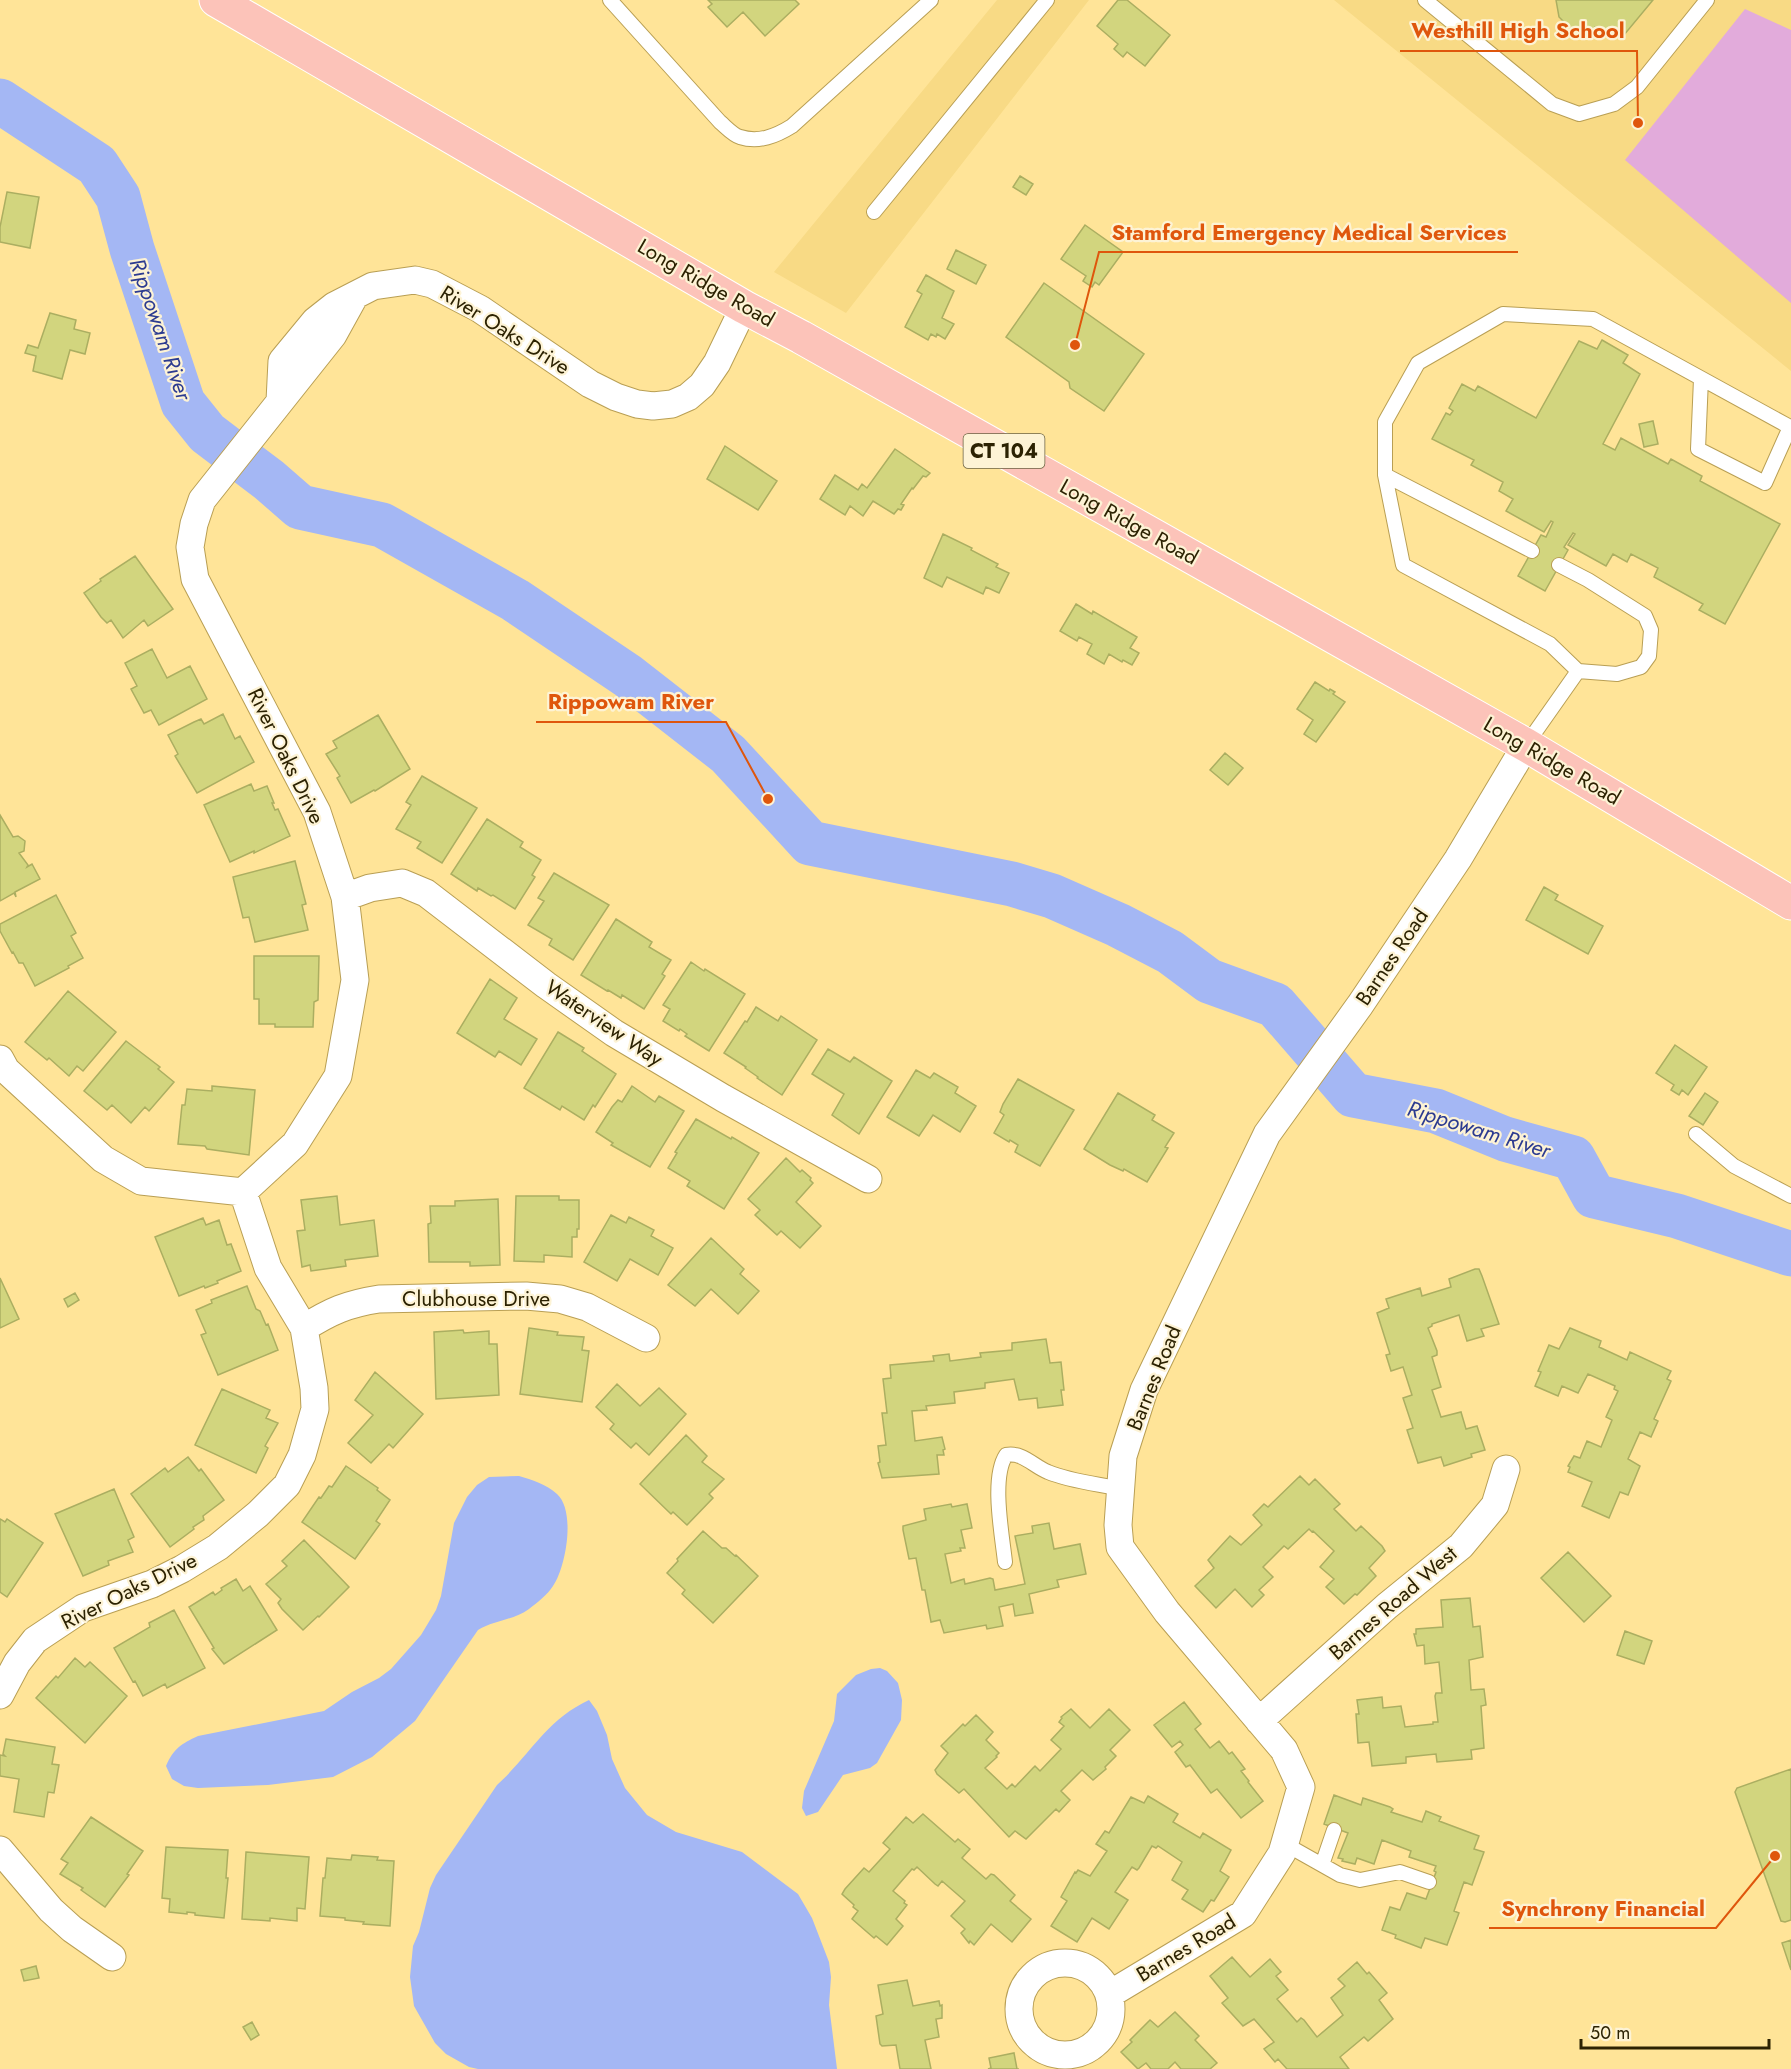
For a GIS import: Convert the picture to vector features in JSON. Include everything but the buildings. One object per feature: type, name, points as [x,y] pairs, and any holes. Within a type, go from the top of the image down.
[{"type":"main road","name":"Long Ridge Road","points":[[216,0],[744,307],[811,342],[1526,746],[1791,903]]},
{"type":"street","name":"River Oaks Drive","points":[[0,1695],[9,1655],[83,1608],[152,1584],[182,1569],[218,1547],[258,1514],[287,1485],[302,1455],[315,1409],[314,1388],[304,1328],[268,1268],[243,1192],[295,1144],[338,1076],[355,980],[345,897],[317,812],[195,579],[190,547],[202,500],[280,401],[282,361],[315,321],[334,306],[373,286],[415,280],[432,284],[480,309],[590,384],[637,404],[653,405],[672,404],[688,397],[702,385],[717,363],[744,307]]},
{"type":"street","name":"Barnes Road","points":[[1110,1994],[1243,1914],[1282,1853],[1300,1787],[1284,1750],[1167,1612],[1120,1547],[1118,1525],[1123,1456],[1144,1389],[1267,1134],[1360,1005],[1458,859],[1526,746]]},
{"type":"street","name":"Waterview Way","points":[[345,897],[370,888],[402,883],[426,893],[536,978],[614,1033],[723,1098],[868,1179]]},
{"type":"street","points":[[0,1059],[6,1070],[103,1159],[141,1181],[243,1192]]},
{"type":"street","name":"Clubhouse Drive","points":[[304,1328],[333,1311],[379,1299],[526,1296],[560,1299],[587,1307],[646,1338]]},
{"type":"street","name":"Barnes Road West","points":[[1259,1721],[1387,1606],[1461,1546],[1495,1505],[1506,1470]]},
{"type":"street","points":[[0,1850],[51,1910],[72,1929],[112,1957]]},
{"type":"lane","points":[[610,0],[720,122],[739,137],[759,140],[777,135],[792,126],[931,0]]},
{"type":"lane","points":[[874,212],[1047,0]]},
{"type":"lane","points":[[1425,0],[1552,104],[1579,114],[1614,104],[1637,87],[1707,0]]},
{"type":"lane","points":[[1559,565],[1588,580],[1645,616],[1651,630],[1649,656],[1641,667],[1617,674],[1578,671],[1550,644],[1403,565],[1385,475],[1385,422],[1418,363],[1503,314],[1593,319],[1790,427],[1765,483],[1698,449],[1701,379]]},
{"type":"lane","points":[[1385,475],[1532,551]]},
{"type":"lane","points":[[1526,746],[1578,671]]},
{"type":"lane","points":[[1696,1134],[1734,1166],[1791,1196]]},
{"type":"lane","points":[[1005,1562],[998,1478],[1000,1463],[1006,1455],[1014,1453],[1046,1472],[1065,1478],[1121,1490]]},
{"type":"lane","points":[[1322,1864],[1334,1830]]},
{"type":"lane","points":[[1285,1844],[1340,1875],[1360,1880],[1400,1872],[1429,1882]]},
{"type":"shaded area","points":[[997,0],[1089,0],[846,313],[774,272]]},
{"type":"shaded area","points":[[1334,0],[1791,0],[1791,371],[1575,196]]},
{"type":"shaded area","points":[[1745,9],[1791,30],[1791,303],[1625,160]]},
{"type":"water","points":[[519,1476],[548,1488],[563,1502],[568,1526],[565,1553],[558,1577],[548,1592],[529,1609],[517,1616],[478,1630],[415,1721],[372,1757],[333,1777],[268,1785],[198,1788],[184,1786],[172,1779],[166,1766],[169,1760],[179,1747],[192,1739],[324,1711],[391,1669],[421,1635],[436,1610],[441,1596],[454,1523],[467,1497],[477,1485],[489,1477]]},
{"type":"water","points":[[880,1668],[887,1671],[898,1683],[902,1700],[901,1720],[877,1763],[870,1768],[843,1775],[818,1812],[806,1816],[802,1808],[804,1791],[834,1721],[837,1694],[856,1675]]},
{"type":"water","points":[[589,1700],[597,1711],[607,1735],[612,1759],[625,1788],[647,1815],[676,1832],[742,1852],[798,1894],[812,1918],[829,1962],[831,1977],[829,2005],[837,2069],[478,2069],[469,2067],[446,2054],[435,2043],[414,2006],[410,1977],[413,1946],[419,1932],[430,1888],[436,1875],[497,1785],[550,1728],[574,1708]]},
{"type":"waterway","name":"Rippowam River","points":[[0,101],[97,165],[118,197],[132,249],[183,403],[207,433],[269,480],[300,507],[382,525],[515,600],[628,676],[728,754],[810,843],[1012,884],[1052,896],[1118,925],[1170,952],[1209,981],[1275,1005],[1353,1095],[1436,1111],[1505,1139],[1573,1158],[1594,1196],[1677,1216],[1791,1254]]},
{"type":"place","name":"Westhill High School","points":[[1638,123]]},
{"type":"place","name":"Stamford Emergency Medical Services","points":[[1075,345]]},
{"type":"place","name":"Rippowam River","points":[[768,799]]},
{"type":"place","name":"Synchrony Financial","points":[[1775,1856]]}]
